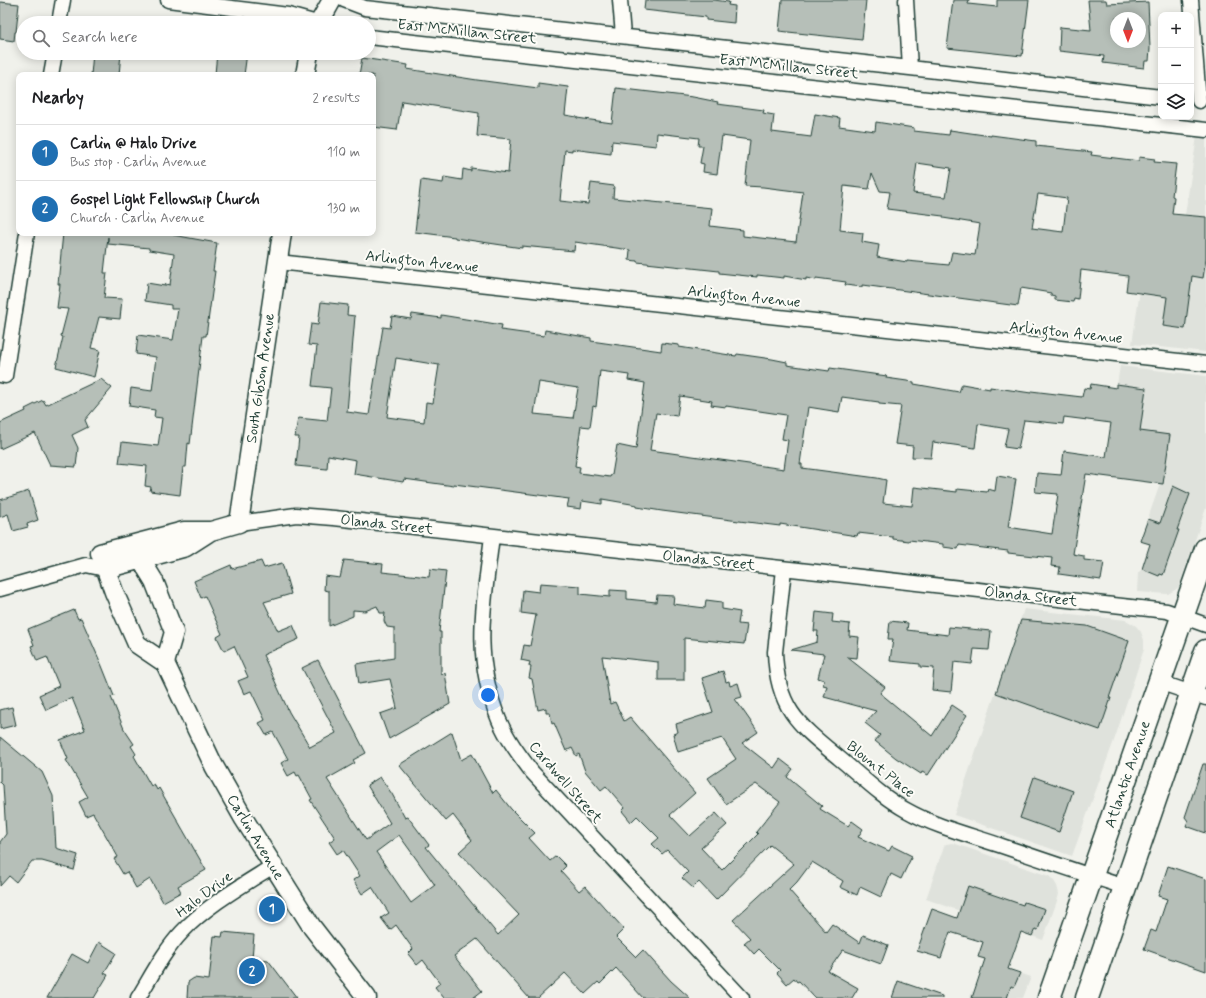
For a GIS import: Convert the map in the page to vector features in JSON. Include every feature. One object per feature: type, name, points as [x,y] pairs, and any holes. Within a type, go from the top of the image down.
[{"type":"main road","name":"Atlantic Avenue","points":[[1048,998],[1206,549]]},
{"type":"main road","points":[[1087,998],[1125,887],[1199,696],[1206,651]]},
{"type":"street","points":[[60,16],[63,0]]},
{"type":"street","points":[[168,0],[292,16]]},
{"type":"street","points":[[322,16],[332,0]]},
{"type":"street","name":"East McMillan Street","points":[[344,0],[365,8],[1158,97]]},
{"type":"street","points":[[620,0],[623,36]]},
{"type":"street","points":[[906,0],[910,68]]},
{"type":"street","points":[[1191,0],[1199,101]]},
{"type":"street","name":"East McMillan Street","points":[[376,38],[1206,130]]},
{"type":"street","points":[[52,72],[54,60]]},
{"type":"street","points":[[306,72],[308,60]]},
{"type":"street","points":[[0,375],[5,376],[27,236]]},
{"type":"street","name":"South Gibson Avenue","points":[[239,523],[282,236]]},
{"type":"street","name":"Arlington Avenue","points":[[278,262],[1206,364]]},
{"type":"street","name":"Olanda Street","points":[[0,589],[136,552],[186,548],[211,531],[239,523],[296,515],[1167,612],[1206,625]]},
{"type":"street","name":"Cardwell Street","points":[[492,536],[482,614],[482,657],[490,696],[513,747],[532,772],[742,998]]},
{"type":"street","points":[[103,561],[114,592],[137,644],[165,662],[174,632],[154,581],[136,552]]},
{"type":"street","name":"Blount Place","points":[[784,569],[775,652],[775,666],[787,706],[811,735],[894,803],[906,810],[942,826],[1125,887]]},
{"type":"street","name":"Carlin Avenue","points":[[165,662],[214,766],[229,793],[312,927],[367,998]]},
{"type":"street","points":[[1159,682],[1199,696]]},
{"type":"street","name":"Halo Drive","points":[[138,998],[161,960],[182,932],[198,917],[239,887],[273,866]]},
{"type":"shaded area","points":[[1197,136],[1206,137],[1206,217],[1185,215]]},
{"type":"shaded area","points":[[1149,231],[1206,239],[1206,352],[1132,344]]},
{"type":"shaded area","points":[[1120,366],[1206,376],[1206,508],[1180,584],[1178,588],[1168,594],[1137,592],[1138,573],[1142,569],[1150,545],[1140,541],[1160,484],[1103,475]]},
{"type":"shaded area","points":[[1024,609],[1126,620],[1136,626],[1141,632],[1144,640],[1144,649],[1116,735],[1072,856],[954,815]]},
{"type":"shaded area","points":[[953,843],[1049,876],[1054,881],[1059,894],[1043,940],[926,899],[944,846],[946,844]]},
{"type":"shaded area","points":[[985,961],[1031,977],[1023,998],[970,998],[972,991],[985,996]]},
{"type":"building","points":[[645,0],[714,0],[729,2],[728,5],[735,6],[734,23],[706,20],[706,17],[644,10]]},
{"type":"building","points":[[782,0],[866,0],[862,40],[779,31]]},
{"type":"building","points":[[953,0],[969,0],[968,4],[997,7],[997,0],[1029,0],[1022,56],[947,48]]},
{"type":"building","points":[[1088,0],[1106,0],[1107,4],[1148,2],[1150,48],[1149,61],[1145,61],[1144,68],[1103,63],[1104,56],[1059,51],[1060,27],[1091,30]]},
{"type":"building","points":[[0,2],[19,4],[18,16],[16,16],[16,32],[14,41],[0,39]]},
{"type":"building","points":[[92,60],[120,60],[119,72],[91,72]]},
{"type":"building","points":[[216,60],[246,60],[244,72],[215,72]]},
{"type":"building","points":[[362,60],[375,60],[408,65],[407,69],[538,88],[538,83],[568,87],[565,115],[612,123],[616,88],[693,97],[718,102],[717,104],[764,110],[763,113],[774,115],[772,132],[811,137],[815,114],[840,118],[839,126],[875,131],[876,122],[914,128],[914,131],[949,135],[950,130],[1036,141],[1036,146],[1092,152],[1091,155],[1139,161],[1139,157],[1155,159],[1154,162],[1176,164],[1172,196],[1174,197],[1172,214],[1206,217],[1206,259],[1203,278],[1192,276],[1185,329],[1163,326],[1167,297],[1126,291],[1128,276],[1081,270],[1078,299],[1074,298],[1073,302],[1055,300],[1055,296],[1051,295],[1051,293],[1021,288],[1018,306],[862,285],[862,287],[845,285],[846,282],[816,278],[816,280],[806,278],[806,280],[784,276],[784,278],[757,275],[757,277],[719,273],[719,271],[637,262],[629,260],[630,250],[575,242],[574,251],[522,246],[522,248],[415,232],[421,180],[443,183],[444,177],[462,180],[463,169],[471,171],[471,168],[508,173],[511,139],[477,136],[479,113],[402,101],[397,130],[376,127],[376,72],[360,72]],"holes":[[[657,133],[699,138],[698,146],[703,146],[700,163],[704,164],[703,172],[717,174],[722,136],[750,140],[745,186],[803,192],[796,242],[743,236],[743,230],[710,226],[712,208],[613,198],[614,186],[591,183],[588,204],[560,201],[565,150],[572,151],[572,149],[611,154],[612,141],[656,146]],[[917,163],[951,168],[946,197],[913,193]],[[872,173],[880,191],[890,192],[887,209],[943,216],[943,218],[980,224],[975,255],[952,252],[949,265],[907,262],[877,257],[879,245],[862,242],[863,233],[840,230],[844,186],[869,189]],[[1038,194],[1067,198],[1063,232],[1032,228]]]},
{"type":"building","points":[[63,236],[178,236],[217,243],[213,271],[215,271],[206,336],[203,336],[190,444],[188,443],[186,467],[183,467],[180,495],[150,491],[151,487],[145,486],[147,466],[119,463],[122,442],[158,446],[162,418],[154,417],[155,410],[129,406],[131,388],[152,391],[156,357],[136,354],[138,335],[173,340],[178,309],[171,309],[171,305],[145,301],[147,283],[165,286],[165,284],[170,285],[174,254],[149,250],[149,248],[108,244],[108,237],[104,273],[107,273],[104,298],[122,299],[120,319],[99,317],[91,348],[100,350],[94,377],[56,367],[63,337],[61,336],[68,309],[57,308],[60,284],[58,284]]},
{"type":"building","points":[[321,302],[348,305],[347,315],[355,316],[347,412],[369,415],[383,327],[390,328],[392,316],[411,319],[412,314],[441,318],[441,315],[502,325],[501,330],[544,336],[545,330],[591,338],[591,341],[661,351],[662,343],[679,345],[679,347],[736,356],[737,354],[772,359],[787,362],[787,365],[829,371],[830,368],[887,376],[886,378],[914,382],[914,384],[959,392],[962,384],[990,389],[990,387],[1031,393],[1031,391],[1082,397],[1084,388],[1090,389],[1091,384],[1116,388],[1116,384],[1146,388],[1140,431],[1170,435],[1163,484],[1086,474],[1073,554],[1084,556],[1084,560],[1104,562],[1101,580],[1059,574],[1060,567],[1051,566],[1052,558],[1008,553],[1008,551],[959,545],[958,549],[943,547],[943,544],[893,539],[893,537],[858,533],[857,536],[780,524],[780,526],[739,521],[637,507],[637,505],[602,499],[602,504],[582,501],[581,509],[567,507],[569,499],[454,484],[454,486],[404,479],[403,482],[354,474],[356,460],[328,455],[327,469],[296,466],[299,437],[295,437],[298,418],[327,421],[331,388],[312,386],[317,346],[308,345],[311,324],[318,325]],"holes":[[[396,358],[439,365],[433,403],[426,402],[424,422],[387,417]],[[600,371],[629,375],[628,380],[645,383],[636,449],[617,445],[612,475],[610,477],[579,473],[580,467],[575,466],[581,426],[590,427],[593,406],[596,407]],[[539,382],[578,388],[573,418],[534,414]],[[680,396],[712,401],[711,405],[786,415],[782,439],[788,440],[784,469],[650,450],[656,413],[677,416]],[[842,397],[879,402],[879,404],[901,406],[895,444],[913,446],[912,457],[931,458],[933,442],[975,448],[978,424],[1008,429],[1004,447],[1018,449],[1024,420],[1063,424],[1064,417],[1111,423],[1106,457],[1064,451],[1061,475],[1037,473],[1035,492],[1058,494],[1052,534],[1008,527],[1016,479],[997,476],[995,491],[988,489],[987,492],[957,489],[957,492],[914,487],[912,506],[883,503],[886,480],[802,468],[802,464],[800,464],[808,407],[839,412]]]},
{"type":"building","points":[[101,379],[112,388],[85,420],[88,427],[72,435],[78,448],[76,467],[50,465],[35,433],[0,449],[0,423],[26,411],[25,409],[43,400],[46,405]]},
{"type":"building","points":[[1173,486],[1190,494],[1163,575],[1160,574],[1159,576],[1142,569],[1150,544],[1140,541],[1148,519],[1160,523]]},
{"type":"building","points":[[29,491],[38,520],[27,524],[28,527],[13,531],[8,514],[0,517],[0,500]]},
{"type":"building","points":[[344,560],[383,564],[382,572],[429,577],[430,569],[446,571],[439,632],[441,632],[441,674],[445,673],[450,704],[389,739],[380,714],[397,708],[390,679],[359,684],[356,664],[394,658],[394,628],[387,627],[384,621],[385,613],[380,613],[377,606],[365,611],[353,610],[353,616],[329,626],[329,591],[324,590],[325,576],[340,578]]},
{"type":"building","points":[[261,561],[264,568],[282,563],[291,594],[264,602],[278,631],[293,625],[299,639],[263,655],[289,712],[310,747],[336,733],[302,668],[318,660],[366,753],[353,760],[355,763],[327,779],[366,840],[390,823],[367,785],[380,777],[392,794],[405,818],[408,817],[429,845],[426,847],[498,935],[519,915],[459,852],[472,840],[453,815],[446,821],[399,765],[452,732],[461,760],[472,754],[493,793],[496,790],[511,809],[535,833],[529,838],[550,861],[556,856],[566,866],[561,871],[579,891],[585,886],[624,929],[616,937],[636,957],[643,950],[671,981],[690,998],[643,998],[616,968],[600,984],[598,982],[585,994],[565,973],[538,998],[529,998],[477,939],[454,956],[482,991],[473,998],[444,998],[435,987],[440,983],[423,960],[417,965],[408,954],[413,949],[396,925],[390,930],[381,918],[389,913],[372,887],[362,894],[353,880],[360,876],[343,850],[337,854],[329,842],[335,838],[310,800],[312,799],[299,775],[297,776],[295,772],[288,776],[281,763],[288,759],[273,732],[266,735],[259,723],[265,720],[251,691],[244,694],[238,681],[248,677],[234,646],[224,651],[217,637],[222,634],[205,596],[201,598],[194,581],[231,565],[232,569]],"holes":[[[399,835],[435,885],[411,903],[376,852]]]},
{"type":"building","points":[[540,583],[580,586],[580,594],[610,597],[610,590],[627,591],[627,599],[656,602],[657,595],[674,596],[673,604],[705,608],[706,600],[722,602],[722,609],[740,612],[738,624],[747,625],[744,644],[684,638],[684,680],[658,680],[658,662],[602,656],[610,704],[615,702],[624,721],[630,717],[695,793],[670,815],[690,836],[716,813],[727,825],[701,848],[722,870],[758,834],[756,832],[780,802],[756,784],[726,804],[708,778],[736,759],[722,738],[678,752],[673,734],[678,732],[676,724],[713,712],[702,678],[723,671],[726,682],[729,681],[730,686],[738,683],[742,697],[735,699],[758,732],[742,743],[774,768],[780,759],[793,769],[787,777],[822,806],[820,809],[848,826],[852,821],[863,829],[858,837],[889,851],[892,846],[912,856],[901,879],[891,874],[881,897],[860,887],[857,895],[840,887],[843,881],[812,862],[789,890],[826,932],[832,924],[860,943],[863,935],[888,945],[881,964],[843,950],[828,971],[858,988],[852,998],[815,998],[799,981],[797,982],[794,978],[787,984],[777,973],[780,970],[759,949],[754,954],[744,943],[750,938],[733,920],[794,864],[770,845],[716,900],[699,882],[693,888],[682,878],[688,872],[667,850],[662,854],[652,844],[659,838],[637,816],[631,822],[622,811],[625,808],[606,786],[601,790],[585,771],[579,754],[576,756],[572,748],[566,751],[554,723],[552,724],[550,713],[546,713],[546,708],[538,710],[532,679],[529,678],[531,667],[529,666],[530,662],[521,660],[524,645],[530,646],[536,615],[521,613],[523,590],[539,592]]},
{"type":"building","points":[[74,610],[78,619],[81,618],[102,666],[114,696],[111,697],[124,729],[134,744],[131,746],[136,754],[134,756],[151,786],[154,784],[157,790],[159,788],[206,870],[178,886],[181,892],[163,902],[150,879],[136,888],[127,872],[123,874],[114,859],[118,857],[93,813],[86,816],[79,802],[88,797],[66,760],[68,759],[60,740],[85,730],[72,698],[46,710],[39,695],[59,686],[47,657],[37,661],[31,646],[34,645],[28,629]]},
{"type":"building","points":[[816,612],[833,614],[832,622],[850,624],[849,636],[859,637],[857,658],[847,657],[885,687],[880,693],[932,736],[952,705],[967,715],[928,775],[922,772],[921,774],[896,758],[875,741],[880,735],[865,723],[876,711],[824,697],[827,686],[823,685],[824,680],[818,678],[824,654],[791,650],[817,642],[818,631],[814,631]]},
{"type":"building","points":[[1021,620],[1087,626],[1129,641],[1109,698],[1111,698],[1100,730],[996,693]]},
{"type":"building","points":[[890,621],[908,623],[907,630],[948,635],[949,627],[991,631],[989,650],[974,649],[972,664],[954,662],[951,692],[932,690],[934,668],[920,667],[920,664],[890,661],[893,639],[888,639]]},
{"type":"building","points":[[12,707],[16,725],[0,729],[0,710]]},
{"type":"building","points":[[0,737],[42,772],[53,796],[56,848],[78,855],[74,870],[42,861],[32,861],[16,882],[9,876],[0,886],[0,842],[6,834],[3,785],[0,782]]},
{"type":"building","points":[[1203,764],[1206,764],[1206,833],[1186,826],[1188,821],[1185,817]]},
{"type":"building","points":[[1034,777],[1073,791],[1059,832],[1020,818]]},
{"type":"building","points":[[1168,866],[1206,879],[1206,971],[1144,949],[1151,930],[1156,932],[1167,899],[1158,896]]},
{"type":"building","points":[[968,886],[1023,905],[1024,902],[1045,909],[1038,930],[1035,929],[1032,936],[1021,932],[1008,969],[1020,973],[1014,987],[1011,986],[1007,998],[972,998],[985,959],[978,957],[983,942],[950,932],[941,958],[917,951],[932,909],[957,918]]},
{"type":"building","points":[[223,932],[254,935],[252,958],[268,960],[297,998],[187,998],[188,982],[194,978],[209,980],[214,936],[222,937]]},
{"type":"building","points":[[99,942],[116,953],[104,973],[108,975],[94,998],[47,998],[72,954],[88,963]]},
{"type":"building","points":[[898,981],[942,996],[942,998],[892,998]]},
{"type":"place","name":"Carlin @ Halo Drive","points":[[272,909]]},
{"type":"place","name":"Gospel Light Fellowship Church","points":[[252,971]]}]
